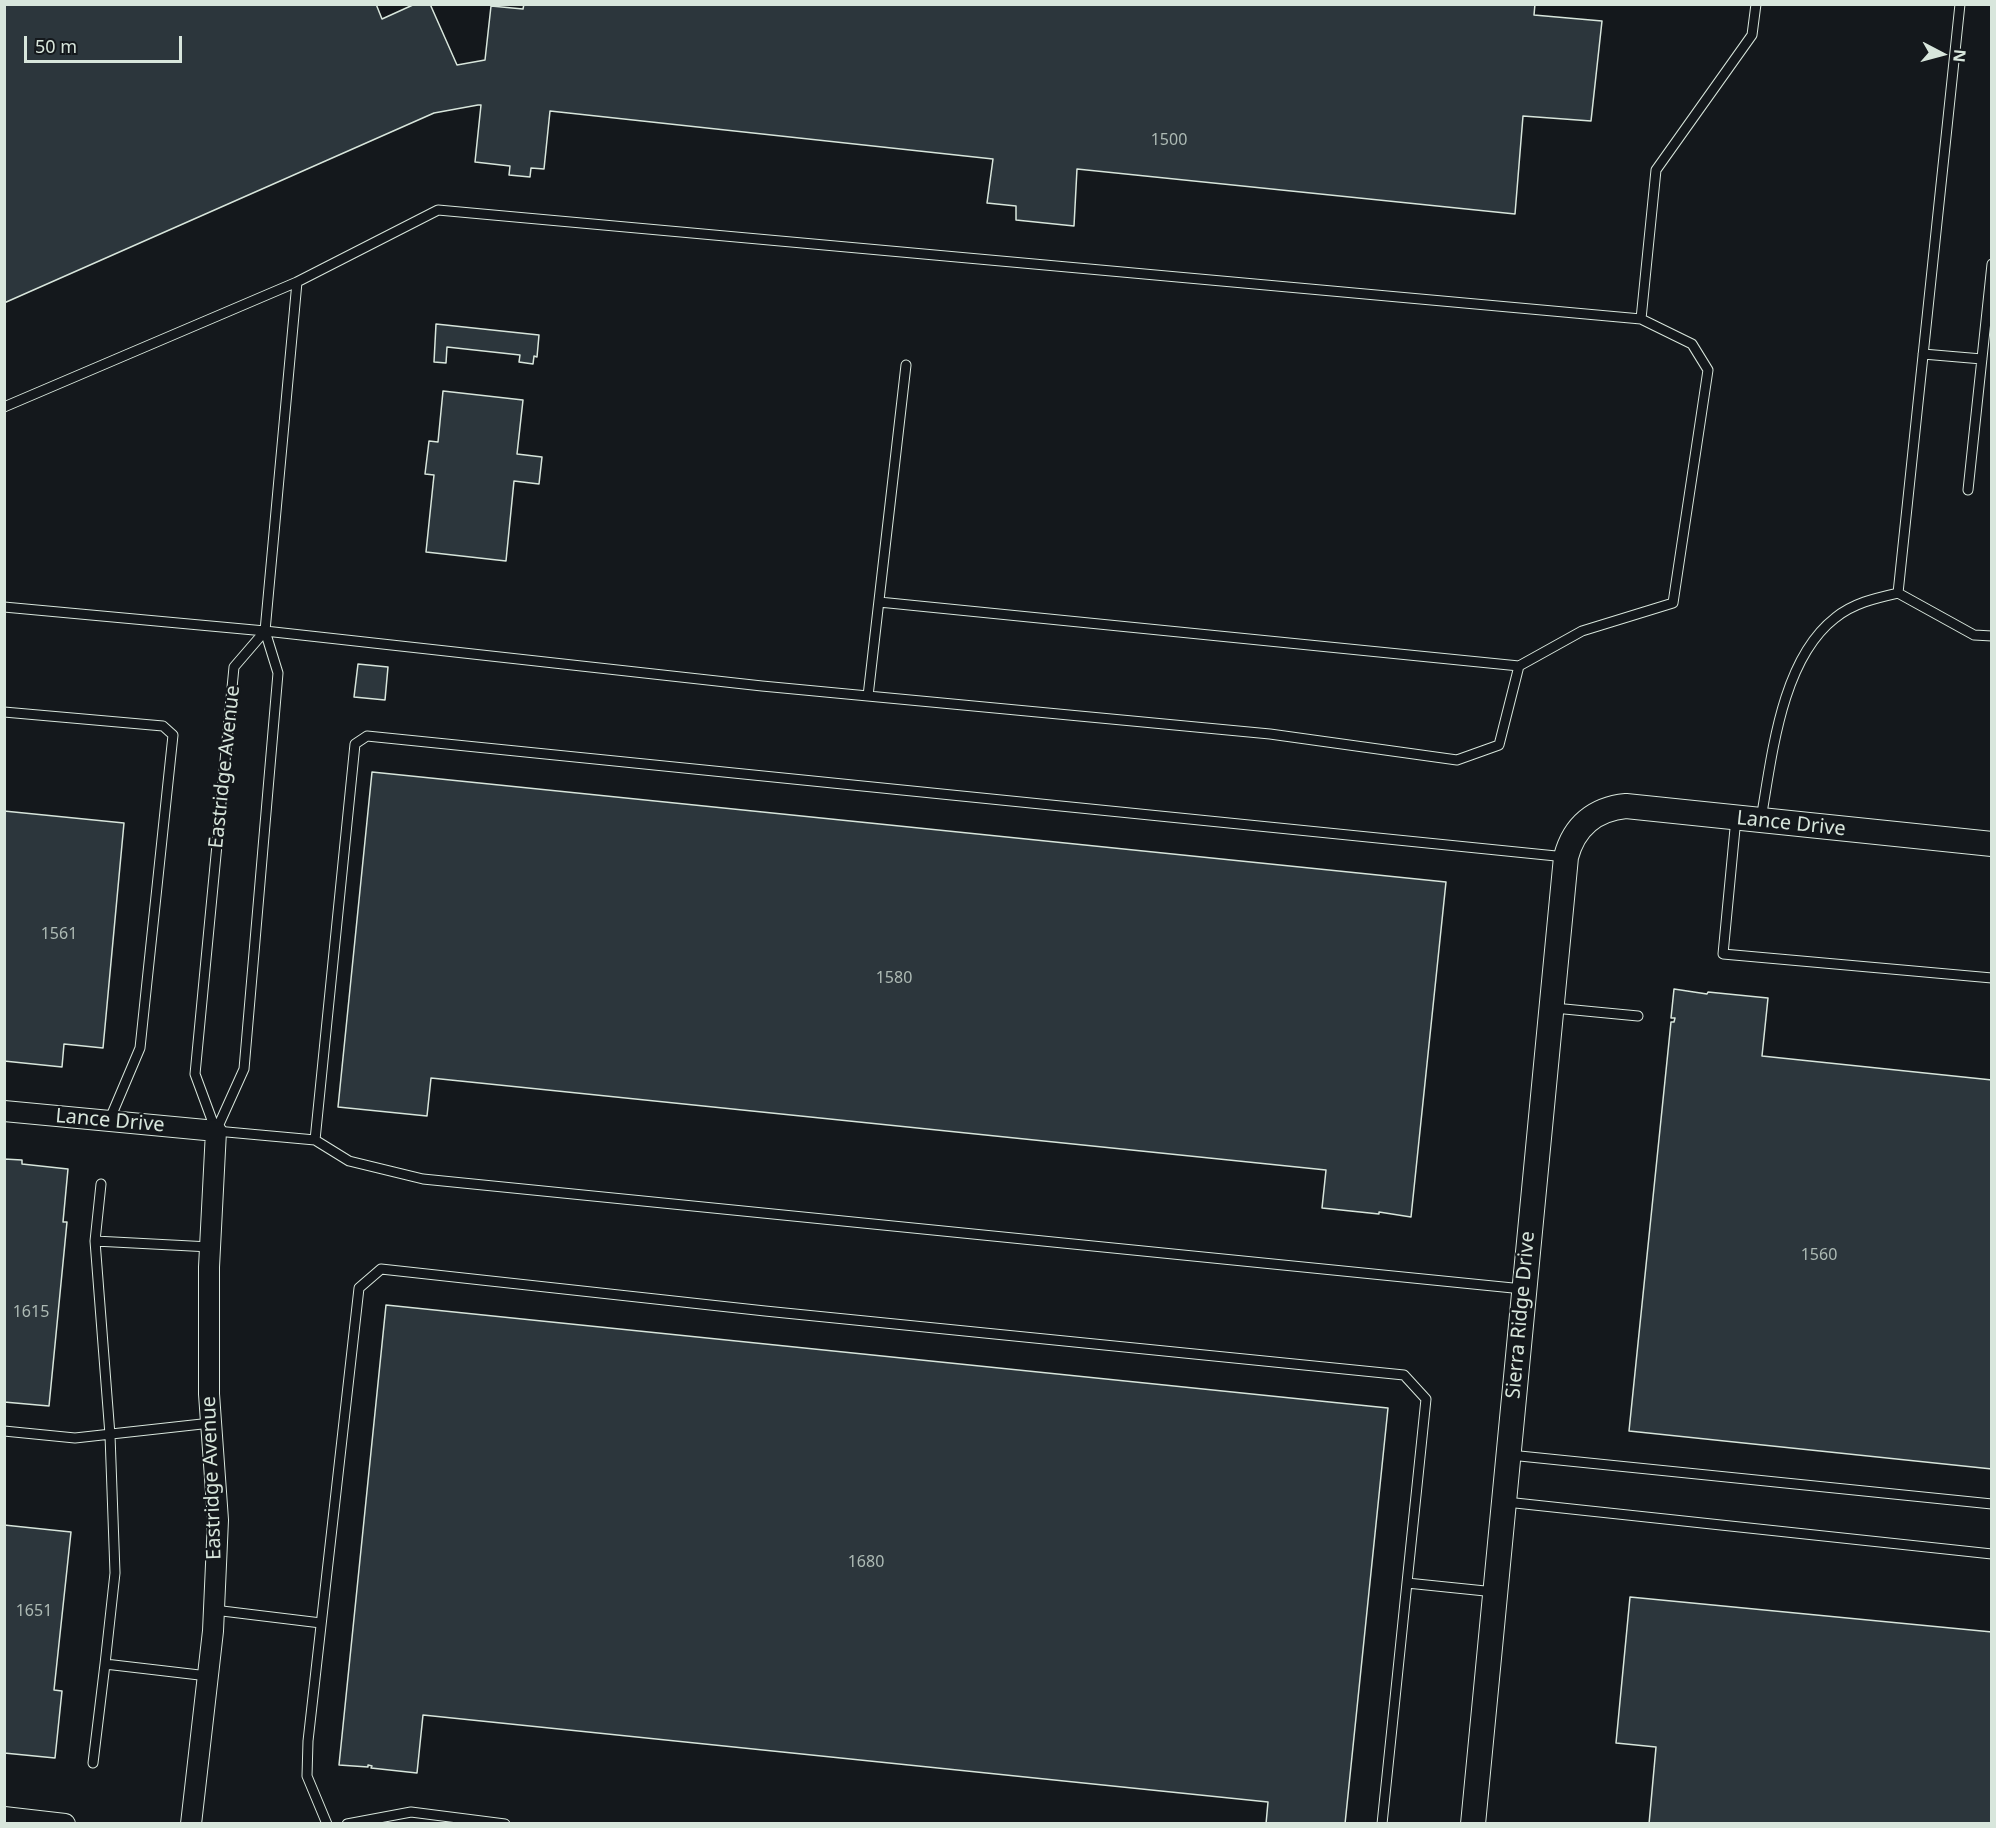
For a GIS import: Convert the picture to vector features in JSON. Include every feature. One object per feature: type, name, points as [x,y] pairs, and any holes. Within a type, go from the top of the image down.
[{"type":"street","name":"Lance Drive","points":[[1593,815],[1609,807],[1626,806],[1992,844]]},
{"type":"street","name":"Sierra Ridge Drive","points":[[1473,1824],[1566,856],[1577,830],[1593,815]]},
{"type":"street","name":"Lance Drive","points":[[4,1111],[216,1131]]},
{"type":"street","name":"Eastridge Avenue","points":[[191,1824],[214,1611],[218,1520],[211,1423],[210,1247],[216,1131]]},
{"type":"street","points":[[4,1817],[65,1824]]},
{"type":"lane","points":[[1641,319],[1656,170],[1752,35],[1756,4]]},
{"type":"lane","points":[[1898,593],[1960,4]]},
{"type":"lane","points":[[4,407],[297,282],[438,210],[1641,319],[1692,344],[1708,370],[1673,603],[1582,631],[1519,666],[879,603]]},
{"type":"lane","points":[[1968,490],[1992,264]]},
{"type":"lane","points":[[265,631],[297,282]]},
{"type":"lane","points":[[1923,354],[1982,359]]},
{"type":"lane","points":[[868,696],[906,365]]},
{"type":"lane","points":[[1761,821],[1776,730],[1793,680],[1812,642],[1835,618],[1864,601],[1898,593],[1974,634],[1992,636]]},
{"type":"lane","points":[[4,607],[265,631],[868,696],[1270,734],[1457,760],[1499,745],[1519,666]]},
{"type":"lane","name":"Eastridge Avenue","points":[[216,1131],[244,1069],[278,673],[265,631]]},
{"type":"lane","name":"Eastridge Avenue","points":[[216,1131],[195,1074],[234,667],[265,631]]},
{"type":"lane","points":[[4,712],[163,726],[173,735],[140,1048],[109,1121]]},
{"type":"lane","points":[[315,1140],[355,744],[367,736],[1566,856]]},
{"type":"lane","points":[[1736,818],[1723,954],[1992,978]]},
{"type":"lane","points":[[1551,1008],[1638,1016]]},
{"type":"lane","points":[[216,1131],[315,1140],[349,1161],[423,1179],[1523,1289]]},
{"type":"lane","points":[[93,1763],[115,1573],[110,1435],[95,1241],[101,1184]]},
{"type":"lane","points":[[95,1241],[210,1247]]},
{"type":"lane","points":[[327,1824],[307,1776],[321,1623],[358,1288],[381,1269],[765,1311],[1404,1375],[1426,1399],[1382,1824]]},
{"type":"lane","points":[[4,1431],[75,1438],[211,1423]]},
{"type":"lane","points":[[1508,1455],[1992,1504]]},
{"type":"lane","points":[[1503,1502],[1992,1554]]},
{"type":"lane","points":[[1407,1583],[1495,1592]]},
{"type":"lane","points":[[214,1611],[321,1623]]},
{"type":"lane","points":[[105,1664],[208,1676]]},
{"type":"lane","points":[[347,1824],[411,1812],[505,1824]]},
{"type":"building","points":[[4,4],[376,4],[382,19],[415,4],[430,4],[457,65],[485,60],[491,6],[523,9],[524,4],[1535,4],[1534,15],[1602,21],[1591,121],[1523,116],[1515,214],[1077,169],[1074,226],[1016,220],[1016,206],[987,203],[993,159],[550,111],[544,169],[531,168],[530,177],[509,175],[510,166],[475,162],[481,105],[478,105],[434,113],[4,303]]},
{"type":"building","points":[[436,324],[539,335],[537,357],[534,356],[533,364],[519,362],[520,355],[447,347],[446,363],[434,362]]},
{"type":"building","points":[[443,391],[523,400],[517,454],[542,457],[539,484],[514,481],[506,561],[426,552],[434,475],[425,474],[429,441],[438,442]]},
{"type":"building","points":[[358,664],[388,667],[385,700],[354,697]]},
{"type":"building","points":[[372,772],[1446,882],[1411,1217],[1322,1208],[1326,1170],[431,1078],[427,1116],[338,1107]]},
{"type":"building","points":[[4,811],[124,823],[103,1048],[64,1044],[62,1067],[4,1061]]},
{"type":"building","points":[[1674,989],[1707,994],[1708,992],[1768,998],[1762,1056],[1992,1080],[1992,1469],[1629,1431],[1671,1022],[1674,1022],[1675,1018],[1671,1018]]},
{"type":"building","points":[[4,1159],[22,1160],[22,1164],[68,1169],[63,1222],[67,1222],[49,1406],[4,1402]]},
{"type":"building","points":[[386,1305],[1388,1408],[1345,1824],[1266,1824],[1268,1802],[423,1715],[417,1773],[371,1768],[372,1766],[368,1765],[368,1767],[339,1765]]},
{"type":"building","points":[[4,1525],[71,1532],[54,1690],[62,1691],[55,1758],[4,1753]]},
{"type":"building","points":[[1630,1597],[1992,1632],[1992,1824],[1649,1824],[1656,1747],[1616,1743]]}]
